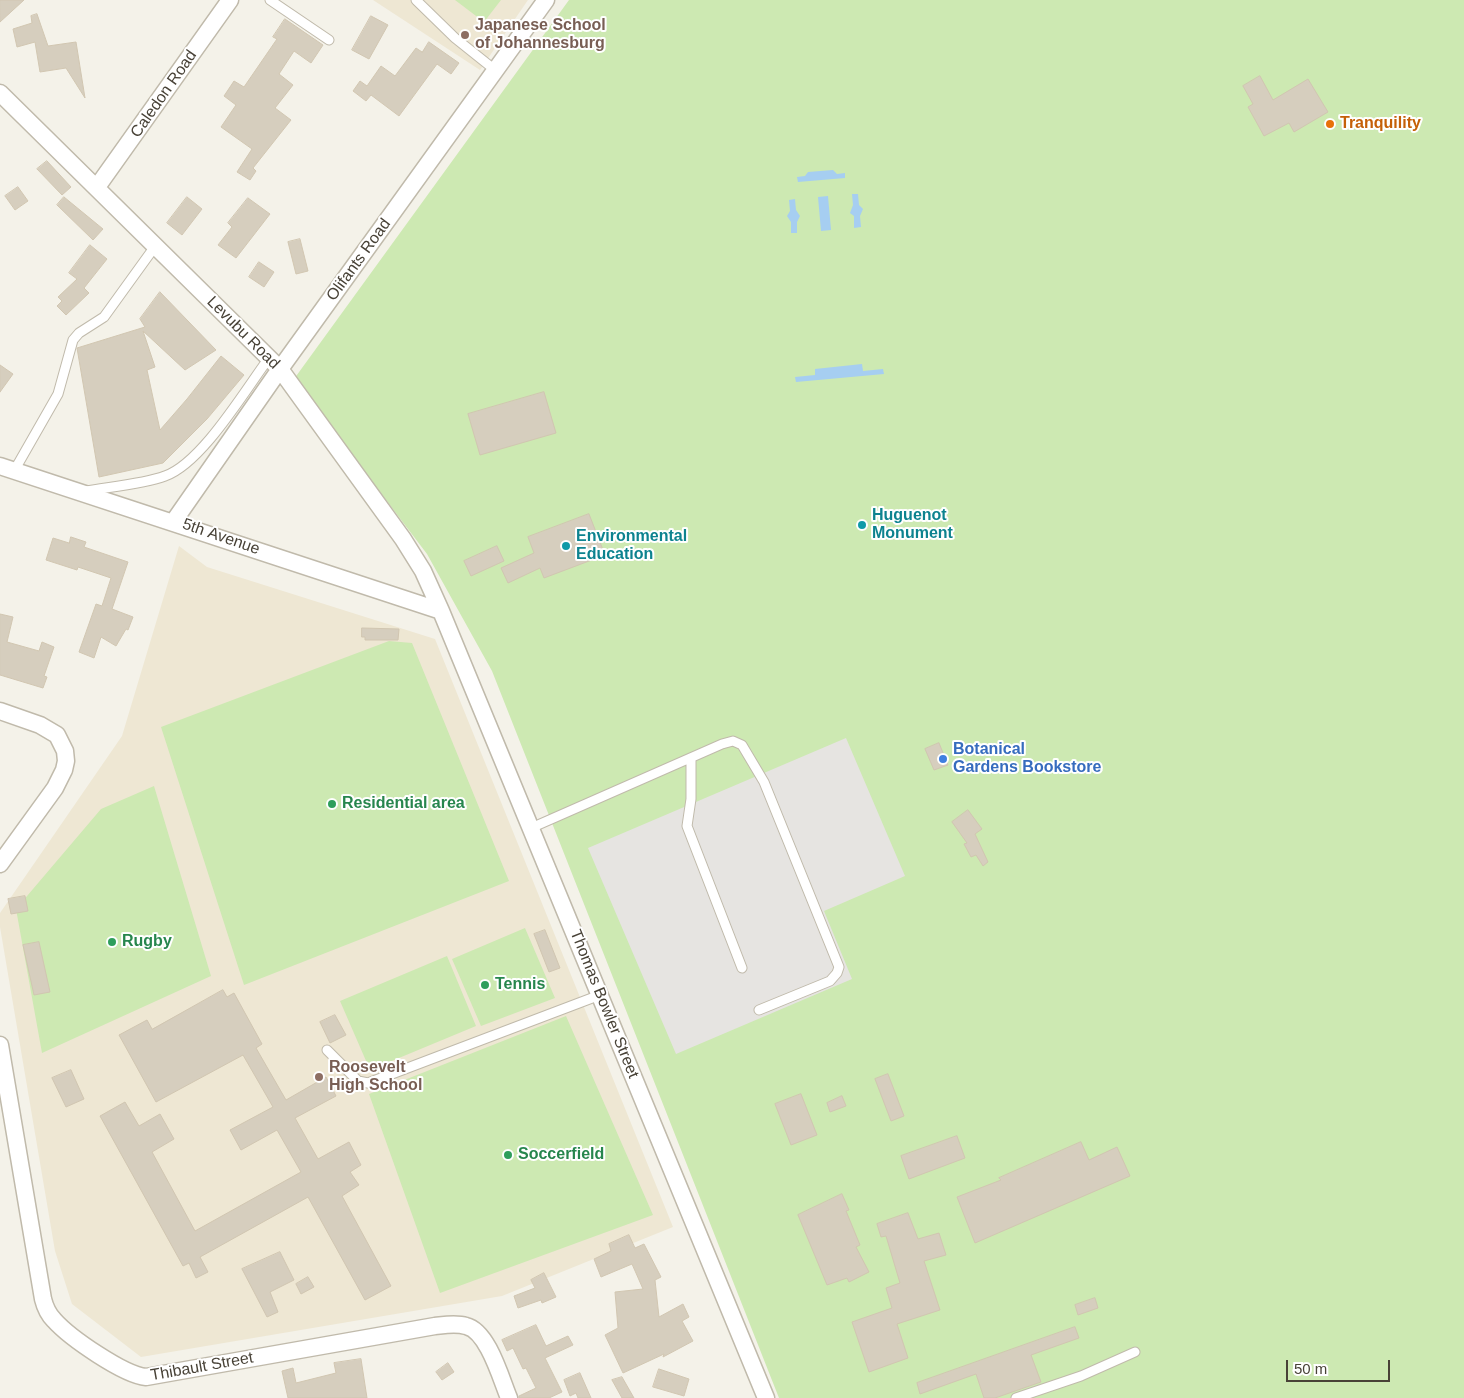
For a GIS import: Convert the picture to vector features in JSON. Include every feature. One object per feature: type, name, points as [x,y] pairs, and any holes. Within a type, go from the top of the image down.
[{"type":"street","name":"Caledon Road","points":[[97,187],[230,0]]},
{"type":"street","name":"Olifants Road","points":[[174,521],[274,364],[546,0]]},
{"type":"street","name":"Levubu Road","points":[[0,93],[156,245],[274,364],[413,554],[441,611]]},
{"type":"street","name":"5th Avenue","points":[[7,468],[174,521],[387,595],[441,611]]},
{"type":"street","name":"Thomas Bowler Street","points":[[441,611],[766,1398]]},
{"type":"street","points":[[0,711],[45,728],[57,735],[62,744],[66,761],[61,778],[0,864]]},
{"type":"street","name":"Thibault Street","points":[[0,1045],[17,1158],[45,1308],[64,1329],[129,1373],[146,1377],[435,1326],[467,1326],[474,1329],[485,1342],[509,1398]]},
{"type":"lane","points":[[270,0],[329,40]]},
{"type":"lane","points":[[416,0],[455,38],[495,70]]},
{"type":"lane","points":[[7,468],[58,394],[73,340],[79,333],[104,317],[156,245]]},
{"type":"lane","points":[[82,492],[165,476],[188,464],[274,364]]},
{"type":"lane","points":[[531,828],[733,741],[742,745],[764,782],[808,896],[837,960],[837,973],[830,981],[759,1010]]},
{"type":"lane","points":[[691,758],[687,826],[742,968]]},
{"type":"lane","points":[[327,1050],[358,1081],[368,1083],[600,995]]},
{"type":"lane","points":[[1016,1398],[1081,1376],[1135,1352]]},
{"type":"shaded area","name":"Japanese School of Johannesburg","points":[[373,0],[528,0],[480,70]]},
{"type":"shaded area","name":"Roosevelt High School","points":[[179,546],[207,567],[435,639],[673,1227],[502,1296],[141,1357],[72,1304],[55,1251],[0,927],[0,913],[122,736]]},
{"type":"shaded area","points":[[846,738],[905,876],[824,911],[852,979],[676,1054],[588,848]]},
{"type":"green space","points":[[455,0],[501,0],[484,22]]},
{"type":"green space","points":[[569,0],[1464,0],[1464,1398],[779,1398],[492,671],[427,554],[294,379]]},
{"type":"green space","name":"Residential area","points":[[389,641],[412,643],[509,881],[244,985],[161,727]]},
{"type":"green space","name":"Rugby","points":[[154,786],[211,976],[42,1053],[16,909],[101,809]]},
{"type":"green space","points":[[525,928],[555,998],[481,1026],[452,959]]},
{"type":"green space","points":[[447,956],[476,1026],[370,1070],[340,1001]]},
{"type":"green space","name":"Soccerfield","points":[[566,1016],[653,1215],[440,1293],[369,1094]]},
{"type":"water","points":[[833,170],[837,174],[845,173],[845,178],[798,182],[797,177],[805,176],[808,172]]},
{"type":"water","points":[[852,194],[858,194],[859,205],[863,209],[860,216],[861,227],[854,228],[854,216],[850,213],[853,205]]},
{"type":"water","points":[[828,196],[831,230],[821,231],[818,197]]},
{"type":"water","points":[[795,199],[796,210],[800,216],[797,222],[797,233],[791,233],[791,222],[787,216],[790,211],[789,200]]},
{"type":"water","points":[[862,364],[863,371],[883,369],[884,374],[796,382],[795,377],[815,375],[815,369]]},
{"type":"building","points":[[0,0],[24,0],[0,22]]},
{"type":"building","points":[[37,14],[48,46],[76,42],[85,98],[66,68],[40,72],[35,42],[17,47],[13,29],[32,23],[31,16]]},
{"type":"building","points":[[371,16],[388,25],[369,59],[352,50]]},
{"type":"building","points":[[285,19],[323,45],[311,63],[294,51],[279,74],[293,85],[275,108],[291,120],[253,168],[256,171],[250,180],[237,172],[252,149],[221,127],[236,105],[224,96],[234,81],[244,87],[277,39],[273,37]]},
{"type":"building","points":[[429,42],[459,63],[451,74],[437,64],[399,116],[371,95],[366,101],[353,91],[360,81],[367,86],[381,66],[395,76],[416,48],[422,52]]},
{"type":"building","points":[[1260,76],[1273,100],[1308,79],[1328,112],[1294,132],[1289,123],[1264,136],[1248,107],[1253,104],[1243,86]]},
{"type":"building","points":[[47,161],[71,187],[62,195],[37,169]]},
{"type":"building","points":[[18,187],[28,201],[15,210],[5,196]]},
{"type":"building","points":[[64,197],[103,229],[93,240],[57,205]]},
{"type":"building","points":[[187,197],[202,209],[182,235],[167,223]]},
{"type":"building","points":[[248,198],[270,214],[236,258],[218,245],[232,227],[228,223]]},
{"type":"building","points":[[300,239],[308,271],[296,274],[288,242]]},
{"type":"building","points":[[90,245],[107,259],[84,288],[89,293],[66,315],[57,306],[62,301],[58,297],[77,279],[69,273]]},
{"type":"building","points":[[259,262],[274,272],[264,287],[249,277]]},
{"type":"building","points":[[160,292],[216,350],[185,370],[143,331],[155,367],[147,370],[160,430],[221,356],[244,375],[207,419],[163,463],[99,477],[77,348],[145,327],[140,319]]},
{"type":"building","points":[[0,365],[13,374],[0,392]]},
{"type":"building","points":[[544,392],[556,433],[480,455],[468,414]]},
{"type":"building","name":"Environmental Education","points":[[589,514],[605,555],[544,578],[540,568],[508,583],[501,568],[534,553],[528,537]]},
{"type":"building","points":[[71,537],[86,542],[84,547],[128,562],[112,609],[133,617],[128,630],[126,629],[116,646],[101,637],[94,658],[79,652],[96,604],[102,606],[111,578],[78,567],[77,570],[46,560],[53,538],[69,543]]},
{"type":"building","points":[[497,546],[504,561],[471,576],[464,561]]},
{"type":"building","points":[[0,614],[13,617],[7,642],[39,651],[42,642],[54,647],[44,676],[47,677],[43,688],[0,675]]},
{"type":"building","points":[[362,628],[399,629],[398,640],[365,640],[365,637],[362,637]]},
{"type":"building","points":[[939,743],[948,765],[934,770],[925,749]]},
{"type":"building","points":[[968,810],[982,829],[975,834],[988,862],[983,866],[976,855],[971,857],[964,844],[967,843],[952,822]]},
{"type":"building","points":[[25,896],[28,911],[11,914],[8,899]]},
{"type":"building","points":[[545,930],[560,968],[549,972],[534,934]]},
{"type":"building","points":[[39,942],[50,992],[34,995],[23,945]]},
{"type":"building","points":[[223,990],[227,997],[234,993],[262,1044],[256,1048],[286,1100],[326,1077],[336,1096],[295,1118],[318,1159],[349,1142],[361,1165],[350,1172],[359,1185],[342,1196],[391,1286],[365,1300],[308,1197],[200,1257],[208,1272],[196,1278],[189,1263],[183,1266],[100,1116],[125,1102],[139,1126],[160,1114],[174,1139],[152,1152],[195,1231],[301,1172],[277,1130],[241,1150],[230,1130],[273,1107],[243,1055],[156,1102],[119,1035],[147,1020],[152,1029]]},
{"type":"building","points":[[335,1015],[346,1035],[330,1043],[320,1022]]},
{"type":"building","points":[[71,1070],[84,1099],[66,1107],[52,1078]]},
{"type":"building","points":[[888,1074],[904,1116],[891,1121],[875,1079]]},
{"type":"building","points":[[801,1094],[817,1135],[791,1145],[775,1104]]},
{"type":"building","points":[[842,1096],[846,1106],[830,1112],[827,1103]]},
{"type":"building","points":[[957,1136],[965,1158],[909,1179],[901,1156]]},
{"type":"building","points":[[1081,1142],[1089,1160],[1117,1147],[1130,1176],[975,1243],[957,1197],[1001,1180],[999,1178]]},
{"type":"building","points":[[842,1194],[849,1210],[846,1211],[860,1245],[856,1247],[869,1272],[849,1282],[847,1278],[827,1285],[798,1215]]},
{"type":"building","points":[[908,1213],[918,1239],[939,1233],[946,1255],[924,1261],[940,1310],[897,1324],[908,1358],[869,1372],[852,1322],[892,1308],[886,1288],[900,1283],[886,1236],[881,1237],[877,1224]]},
{"type":"building","points":[[629,1235],[635,1248],[644,1244],[661,1277],[655,1280],[659,1317],[683,1304],[689,1317],[682,1321],[693,1341],[663,1357],[664,1354],[623,1373],[605,1335],[618,1328],[615,1292],[643,1289],[632,1264],[601,1277],[594,1259],[611,1251],[609,1244]]},
{"type":"building","points":[[280,1252],[294,1280],[270,1292],[278,1312],[267,1317],[242,1269]]},
{"type":"building","points":[[544,1273],[556,1297],[542,1303],[541,1300],[518,1308],[514,1296],[535,1288],[531,1280]]},
{"type":"building","points":[[308,1277],[314,1287],[301,1294],[296,1284]]},
{"type":"building","points":[[1095,1298],[1098,1308],[1078,1315],[1075,1305]]},
{"type":"building","points":[[536,1325],[546,1346],[568,1336],[573,1345],[545,1358],[562,1392],[549,1398],[519,1398],[519,1396],[536,1388],[526,1368],[523,1369],[513,1348],[507,1351],[502,1340]]},
{"type":"building","points":[[1075,1327],[1079,1338],[1031,1355],[1041,1382],[995,1398],[984,1398],[976,1374],[920,1394],[917,1383]]},
{"type":"building","points":[[361,1359],[367,1398],[288,1398],[282,1371],[293,1368],[296,1383],[336,1373],[334,1363]]},
{"type":"building","points":[[448,1363],[454,1372],[442,1380],[436,1372]]},
{"type":"building","points":[[659,1369],[689,1379],[684,1396],[653,1387]]},
{"type":"building","points":[[580,1373],[591,1398],[578,1398],[576,1393],[570,1396],[564,1380]]},
{"type":"building","points":[[622,1377],[634,1398],[622,1398],[612,1380]]},
{"type":"place","name":"Japanese School of Johannesburg","points":[[465,35]]},
{"type":"place","name":"Tranquility","points":[[1330,124]]},
{"type":"place","name":"Huguenot Monument","points":[[862,525]]},
{"type":"place","name":"Environmental Education","points":[[566,546]]},
{"type":"place","name":"Botanical Gardens Bookstore","points":[[943,759]]},
{"type":"place","name":"Residential area","points":[[332,804]]},
{"type":"place","name":"Rugby","points":[[112,942]]},
{"type":"place","name":"Tennis","points":[[485,985]]},
{"type":"place","name":"Roosevelt High School","points":[[319,1077]]},
{"type":"place","name":"Soccerfield","points":[[508,1155]]}]
